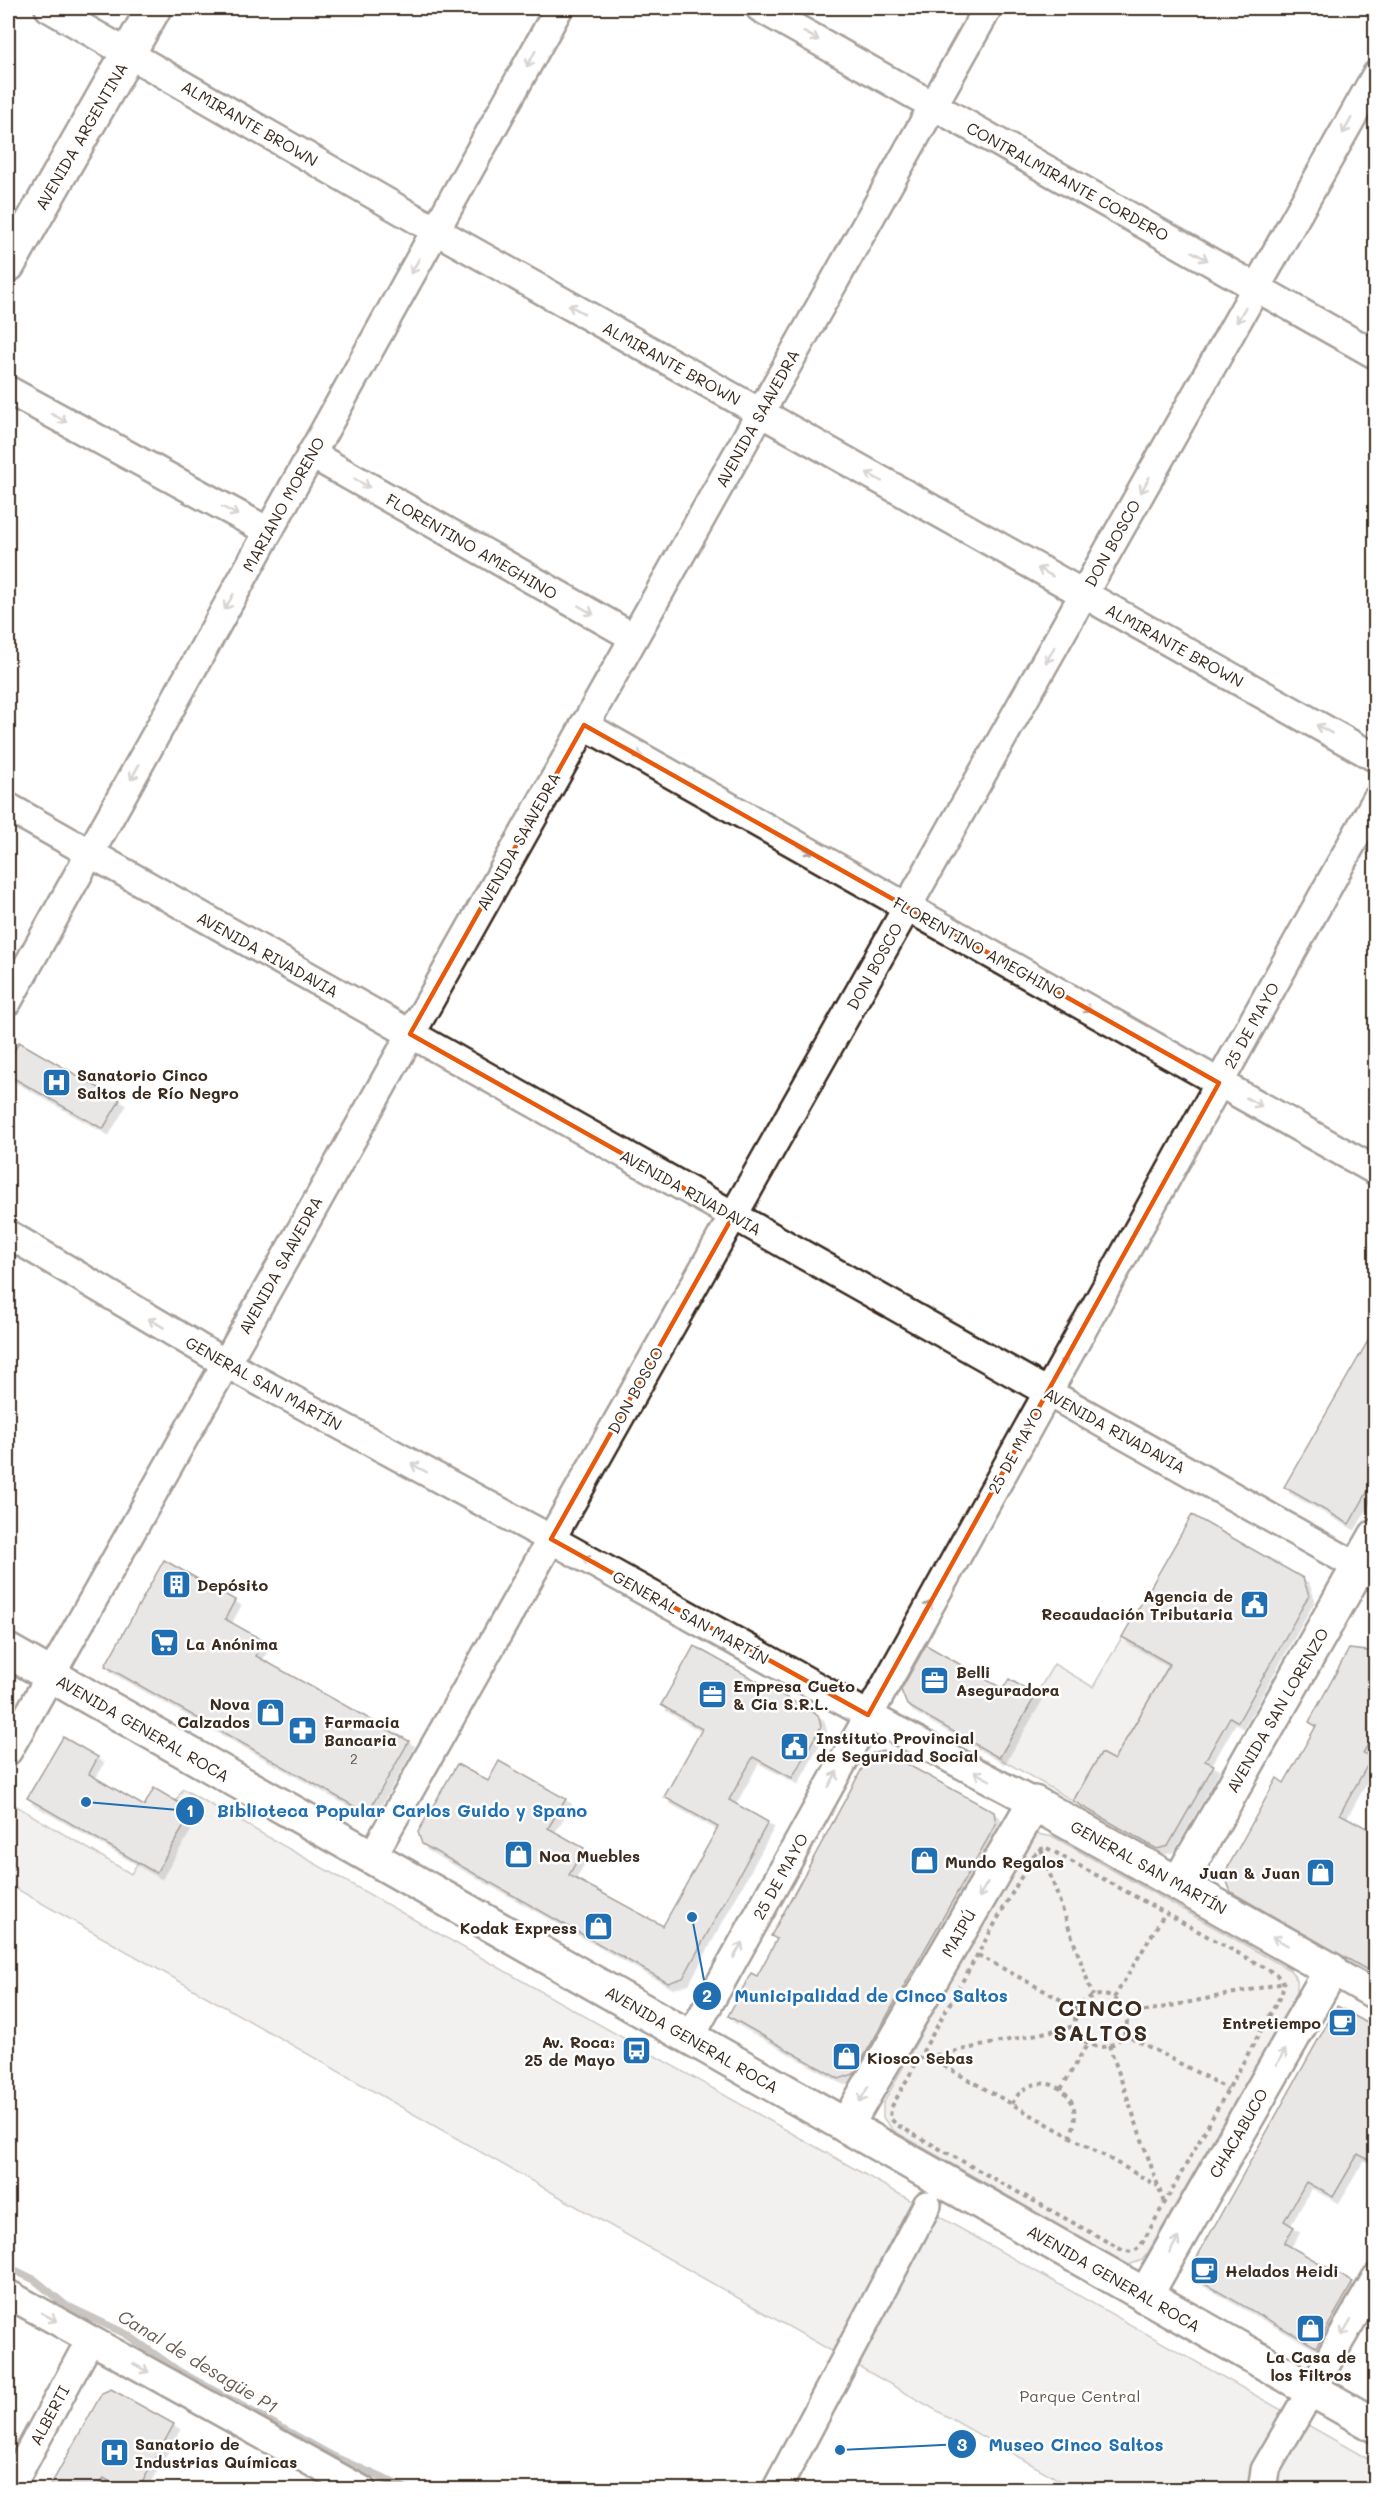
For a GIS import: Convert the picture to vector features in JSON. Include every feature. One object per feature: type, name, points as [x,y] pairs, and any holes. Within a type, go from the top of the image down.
[{"type":"main road","name":"AVENIDA ARGENTINA","points":[[8,265],[154,8]]},
{"type":"main road","name":"AVENIDA SAN LORENZO","points":[[1179,1883],[1367,1572],[1376,1536]]},
{"type":"main road","name":"AVENIDA GENERAL ROCA","points":[[8,1651],[1376,2426]]},
{"type":"main road","name":"GENERAL SAN MARTÍN","points":[[1034,1803],[1331,1970]]},
{"type":"main road","name":"MAIPÚ","points":[[846,2126],[1034,1803]]},
{"type":"main road","name":"CHACABUCO","points":[[1145,2296],[1331,1970]]},
{"type":"street","name":"ALMIRANTE BROWN","points":[[49,8],[435,230],[1376,758]]},
{"type":"street","name":"MARIANO MORENO","points":[[8,1001],[559,8]]},
{"type":"street","name":"CONTRALMIRANTE CORDERO","points":[[760,8],[1376,355]]},
{"type":"street","name":"AVENIDA SAAVEDRA","points":[[8,1751],[988,8]]},
{"type":"street","name":"DON BOSCO","points":[[372,1857],[1376,75]]},
{"type":"street","points":[[8,390],[268,531]]},
{"type":"street","name":"FLORENTINO AMEGHINO","points":[[311,454],[633,637]]},
{"type":"street","name":"FLORENTINO AMEGHINO","points":[[584,724],[1376,1171]]},
{"type":"street","name":"25 DE MAYO","points":[[690,2038],[1376,800]]},
{"type":"street","name":"AVENIDA RIVADAVIA","points":[[8,807],[1367,1572]]},
{"type":"street","name":"GENERAL SAN MARTÍN","points":[[8,1234],[225,1363],[551,1539],[868,1715],[1034,1803]]},
{"type":"street","name":"GENERAL SAN MARTÍN","points":[[1331,1970],[1376,1996]]},
{"type":"street","points":[[776,2490],[927,2205]]},
{"type":"street","points":[[1262,2490],[1265,2470],[1376,2278]]},
{"type":"street","points":[[8,2294],[362,2490]]},
{"type":"street","name":"ALBERTI","points":[[9,2490],[90,2340]]},
{"type":"path","points":[[1041,1849],[1092,1996]]},
{"type":"path","points":[[1041,1849],[1052,1850],[1276,1974],[1284,1983],[1282,1993],[1140,2247],[1133,2252],[1124,2251],[897,2125],[890,2118],[891,2108],[918,2059],[1033,1856],[1041,1849]]},
{"type":"path","points":[[1114,1998],[1165,1913]]},
{"type":"path","points":[[977,1954],[1078,2009]]},
{"type":"path","points":[[1126,2015],[1284,1983]]},
{"type":"path","points":[[1101,1995],[1114,1998],[1124,2009],[1126,2015],[1123,2033],[1116,2042],[1109,2045],[1095,2046],[1088,2043],[1082,2038],[1076,2026],[1078,2009],[1092,1996],[1101,1995]]},
{"type":"path","points":[[918,2059],[1076,2026]]},
{"type":"path","points":[[1123,2033],[1228,2089]]},
{"type":"path","points":[[1061,2089],[1088,2043]]},
{"type":"path","points":[[1109,2045],[1164,2204]]},
{"type":"path","points":[[928,2057],[1158,2186]]},
{"type":"path","points":[[1012,2104],[1022,2091],[1030,2086],[1049,2084],[1061,2089],[1072,2100],[1075,2109],[1076,2119],[1070,2136]]},
{"type":"highlighted area","points":[[584,725],[1219,1083],[868,1715],[551,1539],[733,1216],[410,1034]]},
{"type":"green space","points":[[1122,1637],[1170,1664],[1114,1760],[1101,1753],[1073,1801],[999,1758],[1054,1664],[1093,1687]]},
{"type":"green space","name":"Parque Central","points":[[183,1789],[1375,2463],[1375,2489],[1075,2489],[8,1884],[8,1801],[131,1874]]},
{"type":"green space","points":[[1037,1834],[1054,1837],[1290,1970],[1297,1980],[1297,1993],[1147,2254],[1142,2260],[1129,2265],[894,2131],[883,2118],[883,2104],[1025,1844]]},
{"type":"building","name":"Sanatorio Cinco Saltos de Río Negro","points":[[19,1042],[120,1100],[103,1129],[8,1075],[8,1062]]},
{"type":"building","points":[[1376,1327],[1376,1477],[1349,1524],[1284,1487]]},
{"type":"building","points":[[1192,1515],[1303,1578],[1309,1595],[1238,1722],[1230,1717],[1205,1761],[1214,1765],[1168,1846],[1157,1849],[1073,1801],[1101,1753],[1114,1760],[1170,1664],[1122,1637]]},
{"type":"building","points":[[164,1560],[235,1600],[225,1619],[264,1641],[256,1656],[409,1741],[371,1807],[359,1809],[105,1666]]},
{"type":"building","points":[[926,1645],[1003,1689],[1009,1679],[1036,1695],[999,1758],[907,1705],[901,1690]]},
{"type":"building","points":[[694,1646],[818,1715],[821,1726],[792,1778],[753,1757],[729,1800],[768,1822],[683,1978],[668,1983],[422,1844],[418,1832],[457,1764],[488,1781],[499,1761],[566,1799],[548,1828],[584,1848],[569,1875],[663,1926],[718,1827],[664,1797],[702,1729],[661,1705]]},
{"type":"building","points":[[1349,1649],[1376,1652],[1376,1731],[1363,1753],[1372,1757],[1340,1814],[1376,1833],[1376,1975],[1231,1892],[1224,1874],[1277,1778],[1284,1783],[1316,1726],[1309,1722]]},
{"type":"building","points":[[63,1737],[98,1757],[89,1774],[144,1806],[154,1788],[193,1811],[156,1873],[27,1798]]},
{"type":"building","points":[[883,1751],[994,1812],[996,1824],[854,2074],[839,2079],[728,2016],[751,1973],[757,1976],[777,1939],[771,1936],[870,1754]]},
{"type":"building","points":[[1337,2006],[1376,2028],[1376,2164],[1358,2154],[1333,2197],[1306,2182],[1284,2221],[1294,2227],[1284,2243],[1353,2282],[1316,2347],[1198,2280],[1192,2266]]},
{"type":"building","name":"Sanatorio de Industrias Químicas","points":[[111,2389],[174,2424],[138,2490],[124,2490],[104,2478],[98,2490],[48,2490],[102,2393]]},
{"type":"waterway","name":"Canal de desagüe P1","points":[[8,2267],[35,2280],[65,2305],[126,2334],[178,2371],[334,2457],[409,2490]]},
{"type":"place","name":"Sanatorio Cinco Saltos de Río Negro","points":[[56,1083]]},
{"type":"place","name":"Depósito","points":[[176,1584]]},
{"type":"place","name":"Agencia de Recaudación Tributaria","points":[[1254,1604]]},
{"type":"place","name":"La Anónima","points":[[165,1643]]},
{"type":"place","name":"Belli Aseguradora","points":[[935,1680]]},
{"type":"place","name":"Empresa Cueto & Cia S.R.L.","points":[[712,1694]]},
{"type":"place","name":"Nova Calzados","points":[[271,1712]]},
{"type":"place","name":"Farmacia Bancaria","points":[[303,1730]]},
{"type":"place","name":"Instituto Provincial de Seguridad Social","points":[[795,1746]]},
{"type":"place","name":"Biblioteca Popular Carlos Guido y Spano","points":[[86,1802]]},
{"type":"place","name":"Noa Muebles","points":[[518,1855]]},
{"type":"place","name":"Mundo Regalos","points":[[924,1861]]},
{"type":"place","name":"Juan & Juan","points":[[1321,1872]]},
{"type":"place","name":"Municipalidad de Cinco Saltos","points":[[692,1917]]},
{"type":"place","name":"Kodak Express","points":[[598,1927]]},
{"type":"place","name":"Entretiempo","points":[[1342,2022]]},
{"type":"place","name":"Av. Roca: 25 de Mayo","points":[[636,2050]]},
{"type":"place","name":"Kiosco Sebas","points":[[846,2057]]},
{"type":"place","name":"Helados Heidi","points":[[1204,2270]]},
{"type":"place","name":"La Casa de los Filtros","points":[[1311,2328]]},
{"type":"place","name":"Museo Cinco Saltos","points":[[840,2450]]},
{"type":"place","name":"Sanatorio de Industrias Químicas","points":[[114,2452]]},
{"type":"district","name":"CINCO SALTOS","points":[[1101,2020]]}]
